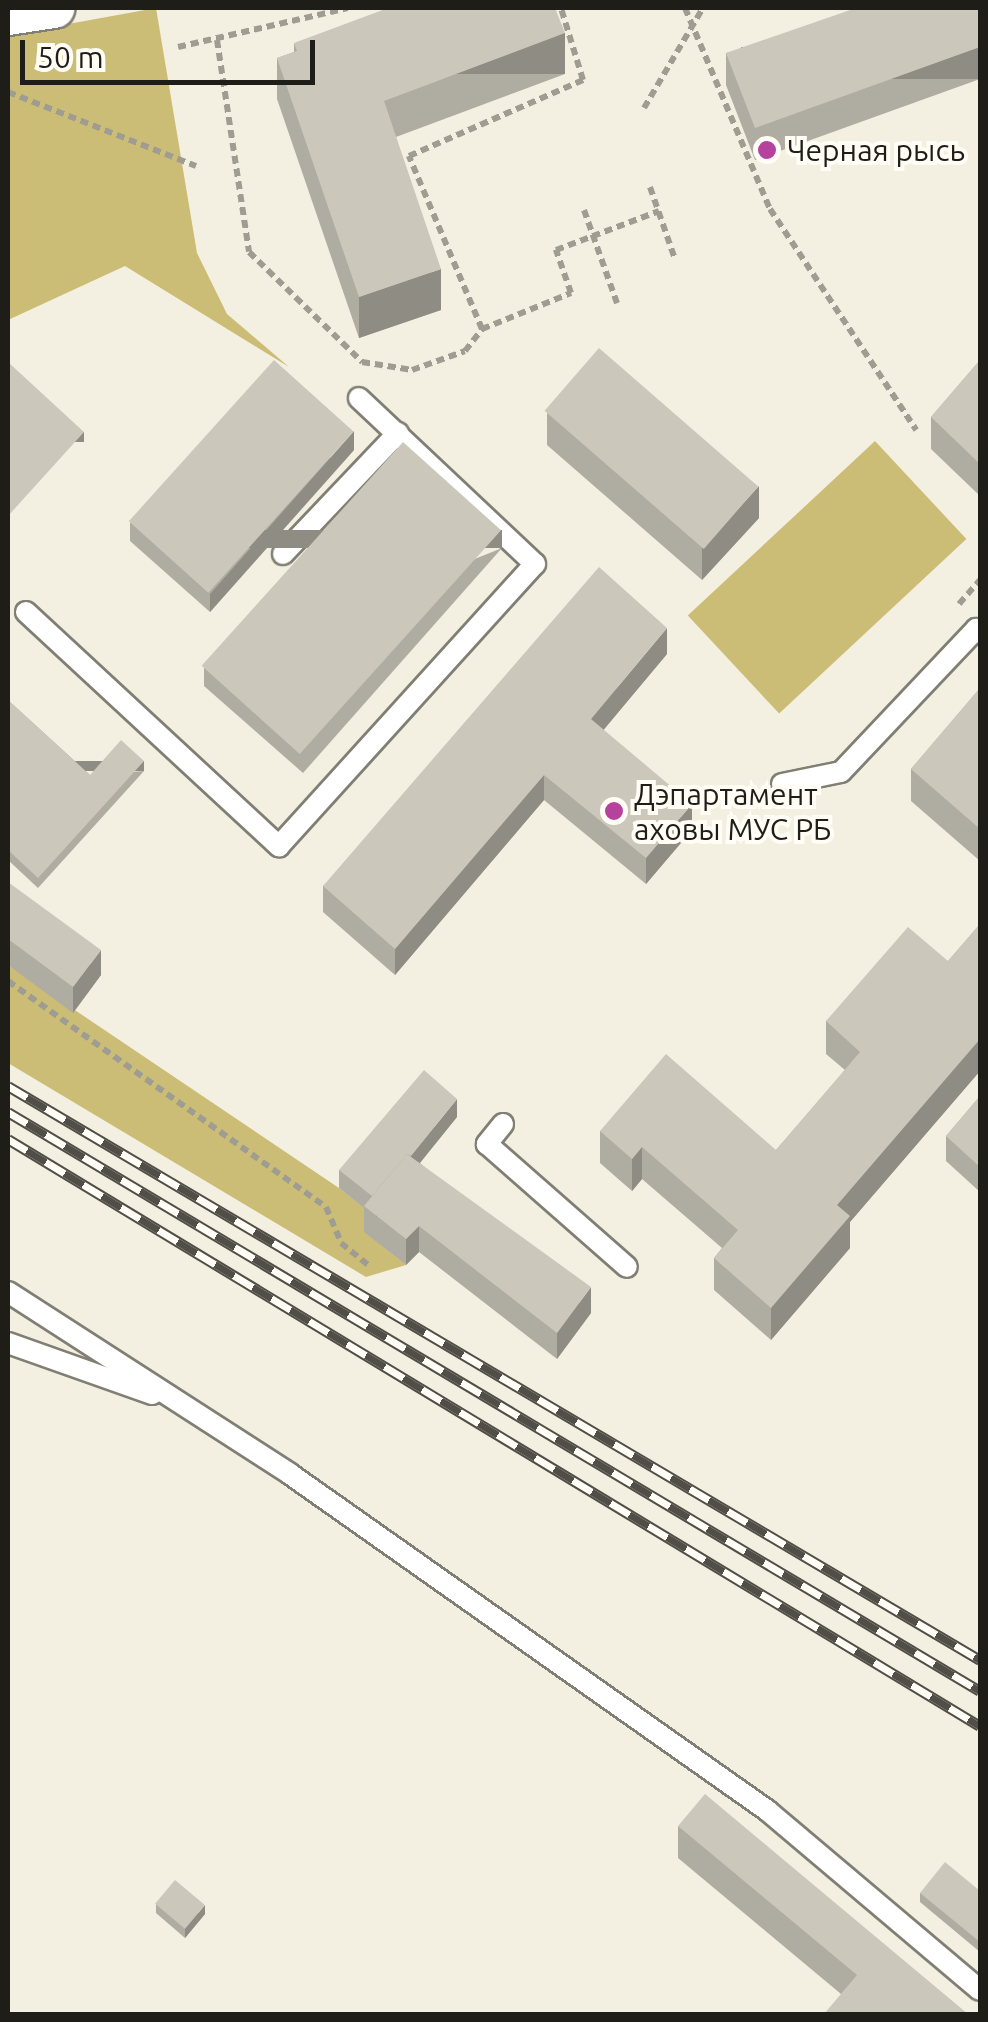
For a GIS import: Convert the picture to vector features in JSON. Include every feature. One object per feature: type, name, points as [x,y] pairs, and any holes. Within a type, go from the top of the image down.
[{"type":"street","points":[[8,14],[54,8]]},
{"type":"lane","points":[[26,612],[279,846],[535,564],[359,398]]},
{"type":"lane","points":[[283,554],[398,433]]},
{"type":"lane","points":[[782,784],[841,772],[976,629],[980,634]]},
{"type":"lane","points":[[502,1124],[487,1144],[628,1267]]},
{"type":"lane","points":[[8,1292],[184,1406],[768,1811],[980,1990]]},
{"type":"lane","points":[[8,1343],[184,1406]]},
{"type":"path","points":[[178,47],[348,8]]},
{"type":"path","points":[[482,329],[409,156],[583,80],[561,8]]},
{"type":"path","points":[[685,8],[770,209],[916,430]]},
{"type":"path","points":[[644,108],[703,8]]},
{"type":"path","points":[[217,40],[249,252],[362,362],[434,367],[465,351],[482,329],[571,294],[556,250],[659,211]]},
{"type":"path","points":[[8,92],[196,166]]},
{"type":"path","points":[[650,187],[676,259]]},
{"type":"path","points":[[584,210],[617,303]]},
{"type":"path","points":[[8,981],[326,1207],[341,1243],[371,1267]]},
{"type":"shaded area","points":[[156,8],[197,253],[227,314],[289,367],[125,266],[8,320],[8,35]]},
{"type":"shaded area","points":[[875,441],[966,539],[779,714],[688,616]]},
{"type":"shaded area","points":[[8,965],[339,1188],[376,1217],[365,1232],[406,1265],[366,1277],[8,1063]]},
{"type":"building","points":[[388,8],[555,8],[565,33],[384,101],[441,269],[359,297],[277,58],[297,51],[294,43]]},
{"type":"building","points":[[856,8],[980,8],[980,47],[755,128],[726,53]]},
{"type":"building","points":[[599,348],[758,486],[704,549],[545,411]]},
{"type":"building","points":[[274,360],[354,432],[208,593],[129,521]]},
{"type":"building","points":[[980,360],[980,464],[931,417]]},
{"type":"building","points":[[8,362],[84,432],[8,516]]},
{"type":"building","points":[[403,442],[501,530],[300,754],[202,666]]},
{"type":"building","points":[[599,567],[667,628],[591,719],[692,804],[646,858],[544,775],[395,949],[323,886]]},
{"type":"building","points":[[980,688],[980,829],[911,769]]},
{"type":"building","points":[[8,700],[90,775],[121,740],[144,761],[38,878],[8,850]]},
{"type":"building","points":[[8,882],[101,950],[73,987],[8,939]]},
{"type":"building","points":[[980,924],[980,1039],[837,1205],[850,1216],[771,1308],[714,1258],[738,1230],[642,1147],[632,1159],[600,1131],[666,1054],[776,1150],[860,1052],[826,1021],[908,927],[948,961]]},
{"type":"building","points":[[424,1070],[457,1099],[372,1196],[339,1170]]},
{"type":"building","points":[[980,1096],[980,1167],[946,1136]]},
{"type":"building","points":[[407,1154],[591,1287],[557,1333],[419,1226],[406,1239],[364,1206]]},
{"type":"building","points":[[705,1794],[968,2014],[824,2014],[857,1975],[678,1826]]},
{"type":"building","points":[[945,1862],[980,1891],[980,1942],[920,1893]]},
{"type":"building","points":[[175,1880],[205,1905],[185,1929],[155,1904]]},
{"type":"railway","points":[[8,1086],[980,1660]]},
{"type":"railway","points":[[8,1112],[980,1691]]},
{"type":"railway","points":[[8,1139],[980,1726]]},
{"type":"place","name":"Черная рысь","points":[[767,150]]},
{"type":"place","name":"Дэпартамент аховы МУС РБ","points":[[614,811]]}]
